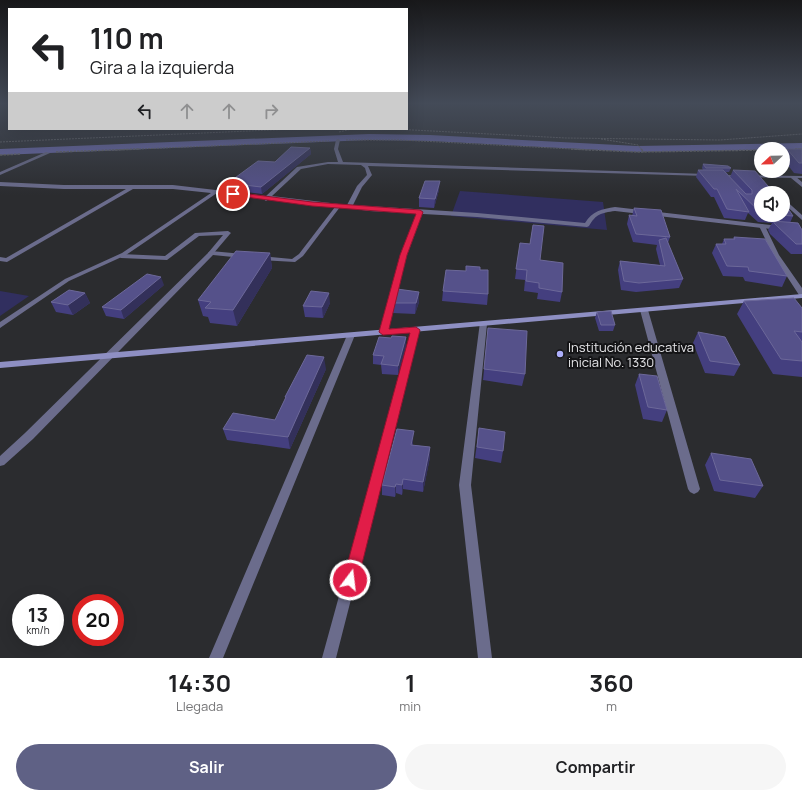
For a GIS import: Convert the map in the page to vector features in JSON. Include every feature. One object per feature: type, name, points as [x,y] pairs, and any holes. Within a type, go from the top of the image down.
[{"type":"main road","points":[[0,365],[644,310],[786,301],[802,295]]},
{"type":"street","points":[[338,140],[336,149],[341,163]]},
{"type":"street","points":[[0,174],[48,152]]},
{"type":"street","points":[[266,198],[299,168],[328,163],[754,176]]},
{"type":"street","points":[[349,207],[360,186],[370,175],[367,167],[358,164]]},
{"type":"street","points":[[724,176],[728,181]]},
{"type":"street","points":[[790,177],[802,177]]},
{"type":"street","points":[[793,177],[802,185]]},
{"type":"street","points":[[756,178],[759,181]]},
{"type":"street","points":[[0,184],[64,187],[173,187],[338,206],[477,215],[587,225],[591,216],[602,210],[615,209],[789,228]]},
{"type":"street","points":[[0,259],[7,260],[133,186]]},
{"type":"street","points":[[0,326],[67,280],[121,256],[217,191]]},
{"type":"street","points":[[211,253],[293,261],[301,255],[338,206]]},
{"type":"street","points":[[790,207],[802,218]]},
{"type":"street","points":[[383,332],[404,255],[420,212]]},
{"type":"street","points":[[762,226],[776,254],[802,295]]},
{"type":"street","points":[[0,462],[30,436],[202,263],[228,233],[197,234],[167,258],[121,256]]},
{"type":"street","points":[[644,310],[694,490]]},
{"type":"street","points":[[483,324],[465,485],[485,658]]},
{"type":"street","points":[[329,658],[416,330]]},
{"type":"street","points":[[216,658],[351,335]]},
{"type":"path","points":[[0,142],[188,134]]},
{"type":"path","points":[[498,134],[593,138],[720,140],[802,134]]},
{"type":"path","points":[[593,138],[638,145],[645,152]]},
{"type":"path","points":[[0,155],[338,140],[401,140],[645,152],[754,150]]},
{"type":"path","points":[[790,150],[802,149]]},
{"type":"shaded area","points":[[460,191],[603,202],[607,230],[451,216]]},
{"type":"shaded area","points":[[0,291],[29,296],[0,316]]},
{"type":"building","points":[[291,147],[310,148],[261,187],[228,183],[258,161],[275,162]]},
{"type":"building","points":[[790,149],[802,149],[802,163],[799,163],[790,152]]},
{"type":"building","points":[[703,164],[728,166],[731,168],[706,168]]},
{"type":"building","points":[[698,170],[723,170],[746,194],[752,194],[752,190],[733,170],[754,171],[754,178],[761,178],[768,186],[754,186],[754,206],[736,189],[749,212],[727,209],[717,189],[714,189]]},
{"type":"building","points":[[425,181],[440,181],[435,199],[419,198]]},
{"type":"building","points":[[634,208],[661,210],[670,237],[636,234],[629,215],[637,216]]},
{"type":"building","points":[[774,222],[798,223],[802,230],[802,244],[796,244]]},
{"type":"building","points":[[533,225],[544,226],[540,260],[563,263],[562,292],[539,288],[539,283],[526,281],[527,270],[516,269],[520,243],[530,244]]},
{"type":"building","points":[[734,237],[765,239],[787,276],[749,271],[748,267],[727,266],[716,244],[726,244],[724,239],[735,239]]},
{"type":"building","points":[[666,238],[683,279],[639,283],[624,281],[620,261],[665,266],[659,240]]},
{"type":"building","points":[[236,251],[270,253],[233,310],[205,308],[211,302],[198,300]]},
{"type":"building","points":[[466,266],[480,267],[480,270],[488,270],[488,294],[443,291],[446,270],[466,271]]},
{"type":"building","points":[[147,274],[161,277],[121,310],[102,307]]},
{"type":"building","points":[[397,289],[419,292],[416,303],[393,303]]},
{"type":"building","points":[[69,290],[85,293],[68,305],[51,302]]},
{"type":"building","points":[[311,291],[329,293],[322,307],[303,306]]},
{"type":"building","points":[[794,298],[802,308],[802,332],[794,331],[802,342],[802,361],[781,359],[744,301]]},
{"type":"building","points":[[611,311],[615,325],[601,325],[597,312]]},
{"type":"building","points":[[488,328],[527,331],[525,374],[484,369]]},
{"type":"building","points":[[698,332],[725,337],[740,365],[710,361]]},
{"type":"building","points":[[392,336],[406,337],[398,366],[381,364],[384,356],[373,355],[379,337],[391,338]]},
{"type":"building","points":[[307,355],[324,357],[288,437],[223,429],[233,413],[275,420]]},
{"type":"building","points":[[639,374],[657,376],[667,410],[648,407]]},
{"type":"building","points":[[479,428],[505,432],[503,451],[477,447]]},
{"type":"building","points":[[397,429],[414,431],[411,445],[430,447],[423,482],[403,479],[402,485],[396,484],[395,487],[382,485]]},
{"type":"building","points":[[711,453],[751,459],[763,486],[720,480]]},
{"type":"waterway","points":[[0,152],[369,137],[430,138],[637,149],[802,146]]},
{"type":"place","name":"Institución educativa inicial No. 1330","points":[[560,354]]},
{"type":"route","points":[[233,194],[312,204],[420,212],[404,255],[383,332],[416,330],[350,580]]}]
